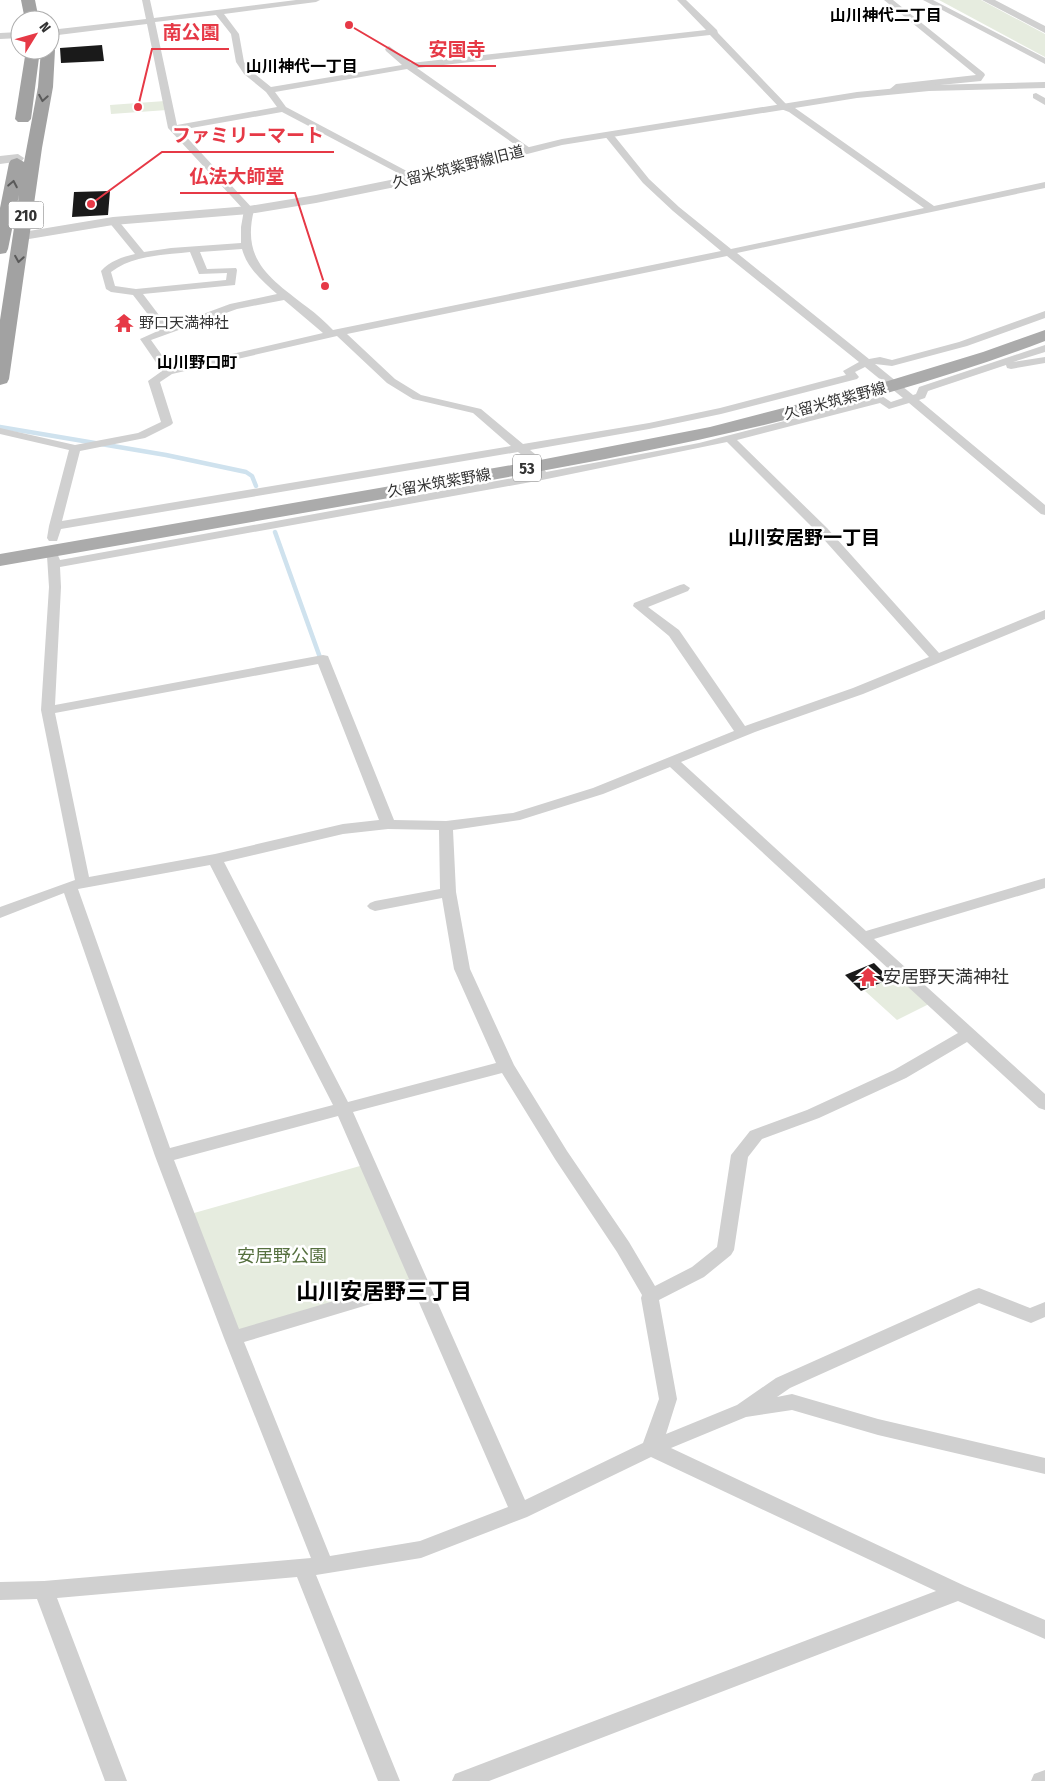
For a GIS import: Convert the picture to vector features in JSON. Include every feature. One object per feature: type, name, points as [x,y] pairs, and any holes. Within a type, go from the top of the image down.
[{"type":"highway","name":"210","points":[[1,243],[18,158],[32,60]]},
{"type":"highway","name":"210","points":[[0,379],[49,60]]},
{"type":"main road","points":[[1,243],[23,236]]},
{"type":"main road","name":"久留米筑紫野線","points":[[889,381],[1045,325]]},
{"type":"main road","name":"久留米筑紫野線","points":[[0,560],[54,545],[532,461],[711,432],[889,381],[988,356],[1045,335]]},
{"type":"main road","name":"久留米筑紫野線","points":[[0,548],[54,545]]},
{"type":"street","points":[[146,0],[173,128],[249,210],[245,226],[246,246],[258,270],[286,296],[335,333],[391,381],[417,397],[477,411],[532,461]]},
{"type":"street","points":[[60,32],[218,12],[271,3],[316,0]]},
{"type":"street","points":[[681,0],[714,32],[784,107],[792,110],[932,209]]},
{"type":"street","points":[[888,0],[982,75],[978,79],[896,87],[893,91]]},
{"type":"street","points":[[927,0],[1045,61]]},
{"type":"street","points":[[987,0],[1045,30]]},
{"type":"street","points":[[218,12],[235,34],[240,62],[247,72],[269,90],[283,109],[415,179]]},
{"type":"street","points":[[269,90],[409,66],[714,32]]},
{"type":"street","points":[[390,49],[409,66],[527,150]]},
{"type":"street","name":"久留米筑紫野線旧道","points":[[23,236],[112,221],[249,210],[316,199],[415,179],[562,142],[784,107],[893,91],[1045,85]]},
{"type":"street","name":"久留米筑紫野線旧道","points":[[893,91],[914,94],[944,92],[1042,99]]},
{"type":"street","points":[[173,128],[283,109]]},
{"type":"street","points":[[609,135],[646,181],[676,209],[889,381],[1045,511]]},
{"type":"street","points":[[0,160],[18,158]]},
{"type":"street","points":[[0,430],[75,448],[141,436],[167,423],[154,381],[168,372],[335,333],[832,232],[1045,185]]},
{"type":"street","points":[[112,221],[141,255]]},
{"type":"street","points":[[246,246],[141,255],[110,265],[106,271],[111,289],[136,292],[241,293],[286,296]]},
{"type":"street","points":[[168,372],[145,339],[234,306],[241,293],[232,270],[203,272],[194,250]]},
{"type":"street","points":[[136,292],[167,332]]},
{"type":"street","points":[[532,461],[649,426],[721,411],[853,377],[849,371],[865,363],[882,359],[892,363],[963,344],[1045,314]]},
{"type":"street","points":[[54,545],[532,461],[699,446],[882,399],[889,406],[911,400],[920,396],[923,389],[1045,348]]},
{"type":"street","points":[[998,364],[1015,367],[1045,360]]},
{"type":"street","points":[[729,438],[823,531],[936,657]]},
{"type":"street","points":[[75,448],[54,545],[55,587],[48,710],[76,885],[164,1156],[233,1338],[324,1566]]},
{"type":"street","points":[[684,588],[640,606],[674,633],[742,732]]},
{"type":"street","points":[[0,913],[76,885],[216,859],[343,829],[388,824],[446,826],[515,817],[598,791],[673,762],[742,732],[858,691],[936,657],[1045,614]]},
{"type":"street","points":[[48,710],[323,659],[388,824]]},
{"type":"street","points":[[673,762],[1045,1104]]},
{"type":"street","points":[[446,826],[448,892],[462,969],[506,1066],[561,1155],[623,1247],[652,1296],[650,1298],[668,1399],[650,1448]]},
{"type":"street","points":[[216,859],[342,1108],[520,1511]]},
{"type":"street","points":[[862,937],[1045,884]]},
{"type":"street","points":[[375,906],[448,892]]},
{"type":"street","points":[[652,1296],[698,1272],[725,1250],[740,1154],[756,1135],[814,1114],[900,1074],[968,1034]]},
{"type":"street","points":[[164,1156],[506,1066]]},
{"type":"street","points":[[233,1338],[419,1282]]},
{"type":"street","points":[[744,1410],[783,1383],[980,1295],[1031,1316],[1045,1309]]},
{"type":"street","points":[[0,1591],[44,1590],[324,1566],[421,1549],[520,1511],[650,1448],[744,1410],[792,1402],[878,1427],[1045,1466]]},
{"type":"street","points":[[650,1448],[958,1592],[1045,1630]]},
{"type":"street","points":[[303,1568],[389,1781]]},
{"type":"street","points":[[44,1590],[116,1781]]},
{"type":"street","points":[[463,1781],[958,1592]]},
{"type":"green space","points":[[939,0],[981,0],[1045,34],[1045,57]]},
{"type":"green space","points":[[165,101],[167,110],[111,114],[110,105]]},
{"type":"green space","points":[[901,973],[933,1002],[897,1020],[865,991]]},
{"type":"green space","name":"安居野公園","points":[[367,1164],[419,1283],[233,1338],[187,1215]]},
{"type":"building","points":[[102,45],[104,61],[61,63],[60,48]]},
{"type":"building","points":[[110,191],[108,215],[72,217],[74,192]]},
{"type":"building","name":"安居野天満神社","points":[[874,963],[890,979],[861,991],[845,975]]},
{"type":"waterway","points":[[0,427],[166,455],[246,472],[252,476],[256,486]]},
{"type":"waterway","points":[[275,532],[322,663]]},
{"type":"place","name":"安国寺","points":[[349,25]]},
{"type":"place","name":"南公園","points":[[138,107]]},
{"type":"place","name":"ファミリーマート","points":[[91,204]]},
{"type":"place","name":"仏法大師堂","points":[[325,286]]},
{"type":"place","name":"野口天満神社","points":[[124,323]]},
{"type":"place","name":"安居野天満神社","points":[[868,977]]},
{"type":"district","name":"山川神代二丁目","points":[[886,15]]},
{"type":"district","name":"山川神代一丁目","points":[[302,66]]},
{"type":"district","name":"山川野口町","points":[[197,362]]},
{"type":"district","name":"山川安居野一丁目","points":[[804,537]]},
{"type":"district","name":"山川安居野三丁目","points":[[384,1291]]}]
